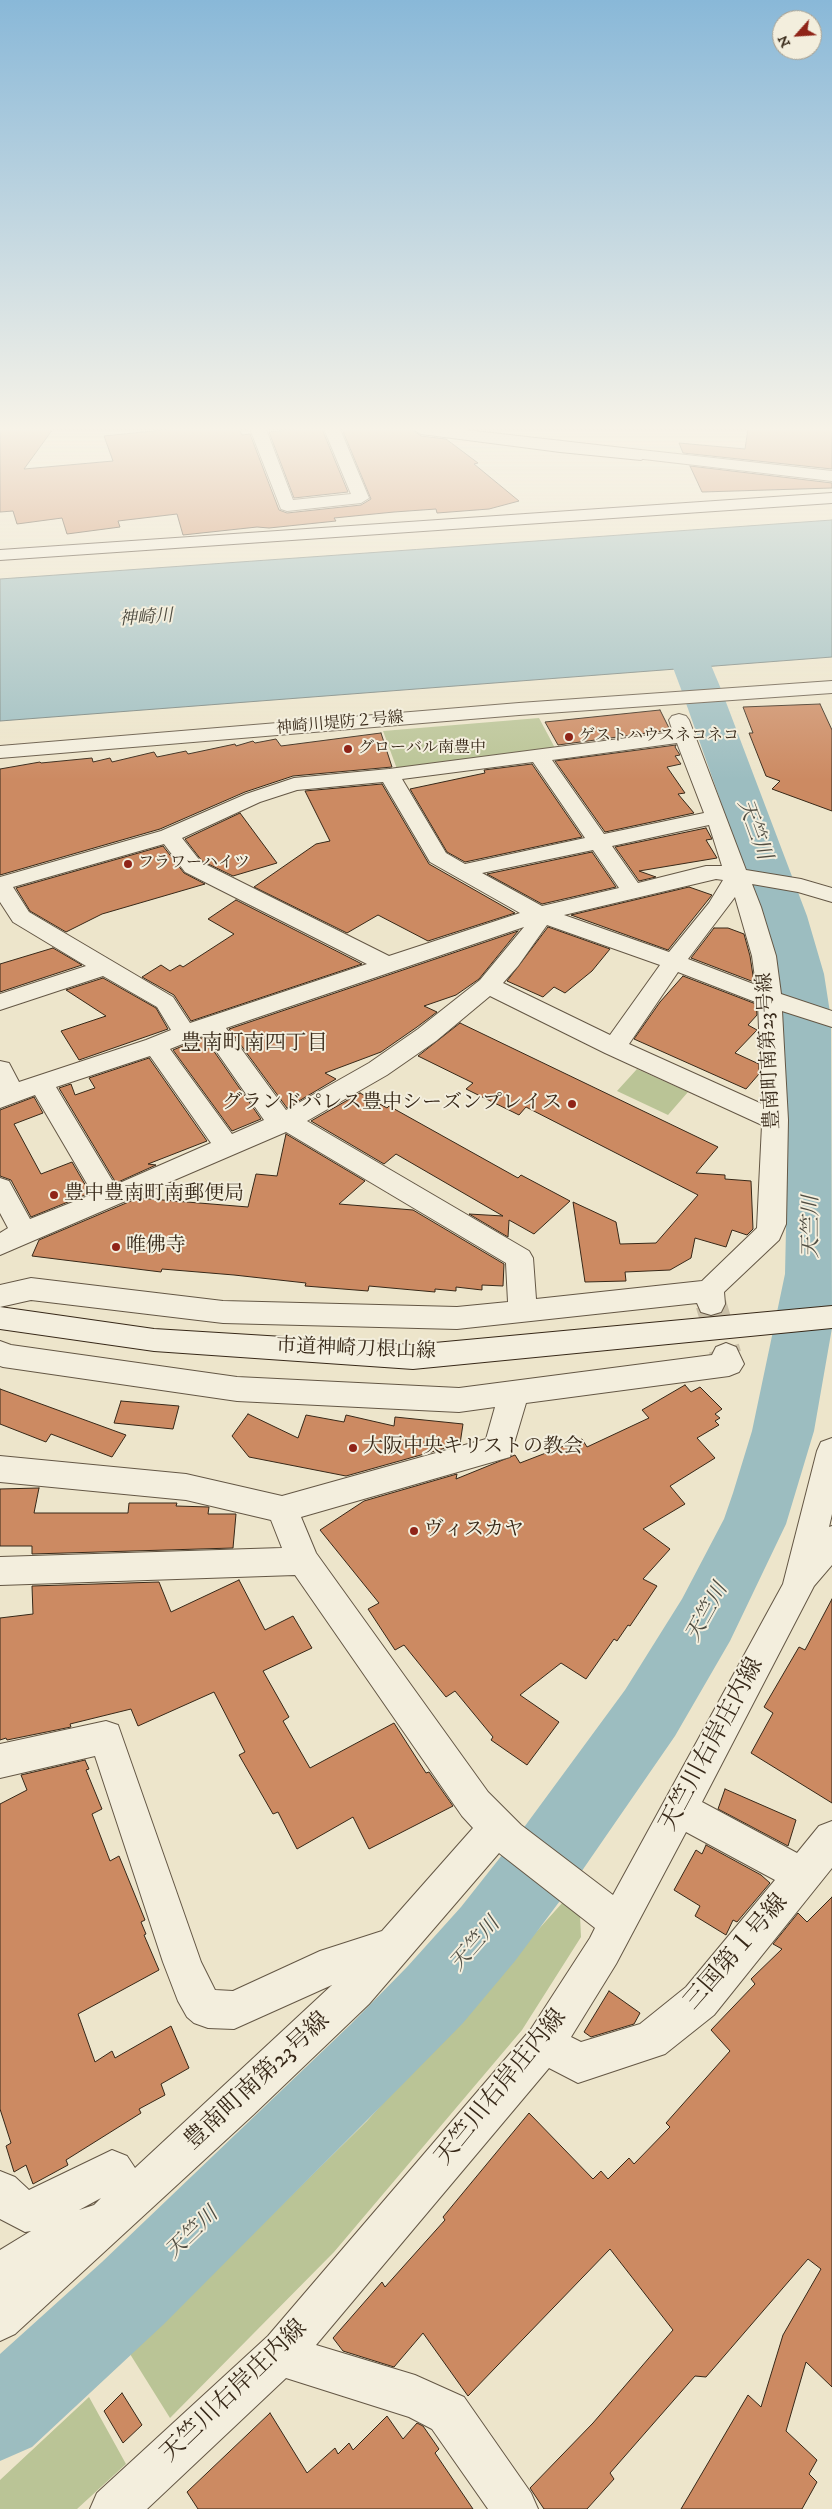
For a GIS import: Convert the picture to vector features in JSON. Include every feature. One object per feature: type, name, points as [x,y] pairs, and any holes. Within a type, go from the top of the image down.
[{"type":"street","points":[[0,555],[130,546]]},
{"type":"street","name":"神崎川堤防２号線","points":[[0,752],[499,710],[832,687]]},
{"type":"street","name":"豊南町南第23号線","points":[[525,1312],[710,1298],[769,1233],[772,1224],[775,1120],[774,999],[741,876],[692,759],[676,699]]},
{"type":"street","points":[[185,1033],[165,1002],[22,917],[0,885],[169,836],[253,798],[294,784],[389,775],[685,736]]},
{"type":"street","points":[[539,756],[633,892]]},
{"type":"street","points":[[389,775],[438,858],[461,871],[540,914],[832,1019]]},
{"type":"street","points":[[461,871],[716,817]]},
{"type":"street","points":[[169,836],[193,867],[390,966]]},
{"type":"street","points":[[0,1069],[6,1096],[155,1046],[185,1033],[390,966],[540,914],[706,873],[741,876],[801,886],[832,895]]},
{"type":"street","points":[[614,1047],[674,963],[741,876]]},
{"type":"street","points":[[0,1245],[24,1232],[109,1198],[287,1120],[378,1069],[427,1035],[488,985],[510,961],[535,928],[540,914]]},
{"type":"street","points":[[0,1002],[106,967]]},
{"type":"street","points":[[488,985],[614,1047],[775,1120]]},
{"type":"street","points":[[0,1296],[31,1289],[223,1312],[457,1318],[525,1312],[522,1301],[520,1258],[287,1120],[274,1116],[211,1025]]},
{"type":"street","points":[[155,1046],[227,1147]]},
{"type":"street","points":[[41,1083],[109,1198]]},
{"type":"street","points":[[0,1188],[24,1232]]},
{"type":"street","name":"市道神崎刀根山線","points":[[0,1318],[154,1340],[413,1357],[832,1317]]},
{"type":"street","points":[[0,1352],[4,1355],[237,1388],[459,1400],[728,1360]]},
{"type":"street","points":[[0,1469],[186,1487],[282,1509],[499,1448],[514,1392]]},
{"type":"street","name":"天竺川右岸庄内線","points":[[113,2509],[283,2351],[545,2042],[603,1951],[798,1587],[832,1451]]},
{"type":"street","points":[[282,1509],[303,1561],[475,1804],[502,1833],[618,1922]]},
{"type":"street","points":[[798,1587],[832,1540]]},
{"type":"street","points":[[0,1571],[303,1561]]},
{"type":"street","points":[[0,1761],[106,1737],[182,1962],[202,2015],[208,2009],[234,2010],[320,1970],[391,1947]]},
{"type":"street","points":[[679,1810],[822,1862]]},
{"type":"street","name":"豊南町南第23号線","points":[[0,2319],[118,2210],[231,2094],[355,1990],[391,1947],[502,1833]]},
{"type":"street","name":"三国第１号線","points":[[545,2042],[578,2063],[651,2040],[700,2002],[822,1862]]},
{"type":"street","points":[[0,2192],[7,2200],[25,2211],[37,2209],[112,2171],[118,2210],[58,2238],[0,2275]]},
{"type":"street","points":[[283,2351],[300,2362],[415,2396],[448,2414],[515,2509]]},
{"type":"green space","points":[[539,718],[555,748],[397,769],[383,731]]},
{"type":"green space","points":[[637,1069],[688,1092],[668,1115],[617,1091]]},
{"type":"green space","points":[[563,1902],[580,1915],[581,1937],[522,2030],[334,2252],[170,2418],[130,2354],[367,2121]]},
{"type":"green space","points":[[89,2397],[126,2464],[77,2509],[0,2509],[0,2480]]},
{"type":"water","name":"神崎川","points":[[464,546],[832,546],[832,657],[0,721],[0,579]]},
{"type":"building","points":[[820,704],[832,730],[832,811],[772,789],[780,781],[766,776],[749,733],[753,733],[743,707]]},
{"type":"building","points":[[660,710],[670,730],[558,745],[545,722]]},
{"type":"building","points":[[381,733],[392,767],[293,776],[245,792],[160,829],[0,875],[0,769],[40,762],[92,758],[93,762],[110,758],[112,762],[154,752],[157,757],[186,751],[188,754],[235,744],[236,746],[253,741],[255,743],[276,739],[281,746]]},
{"type":"building","points":[[676,745],[675,747],[680,755],[675,756],[681,764],[667,767],[685,793],[678,794],[694,813],[605,832],[555,761]]},
{"type":"building","points":[[532,764],[582,837],[465,862],[447,852],[410,789],[485,773],[484,770]]},
{"type":"building","points":[[382,784],[429,864],[515,913],[428,941],[378,915],[347,933],[254,887],[316,844],[330,841],[305,791]]},
{"type":"building","points":[[240,813],[277,863],[233,876],[202,861],[185,839]]},
{"type":"building","points":[[706,828],[712,839],[706,840],[717,858],[639,871],[656,877],[639,881],[615,847]]},
{"type":"building","points":[[163,846],[184,873],[205,884],[102,914],[66,932],[30,911],[16,888]]},
{"type":"building","points":[[592,852],[616,887],[542,904],[487,874]]},
{"type":"building","points":[[689,887],[712,895],[668,950],[571,915]]},
{"type":"building","points":[[236,900],[362,964],[191,1021],[174,995],[142,977],[161,965],[170,971],[180,965],[183,967],[234,934],[208,919]]},
{"type":"building","points":[[548,927],[610,949],[592,971],[565,993],[554,987],[543,997],[507,981]]},
{"type":"building","points":[[714,928],[728,928],[744,934],[754,982],[691,958]]},
{"type":"building","points":[[518,931],[479,979],[456,995],[424,1006],[437,1012],[381,1052],[325,1073],[336,1079],[287,1108],[229,1029]]},
{"type":"building","points":[[53,948],[82,965],[0,992],[0,964]]},
{"type":"building","points":[[683,976],[756,1004],[757,1015],[748,1025],[757,1030],[735,1053],[759,1064],[759,1074],[746,1089],[634,1039],[660,1002]]},
{"type":"building","points":[[103,978],[156,1008],[168,1029],[79,1060],[61,1031],[106,1016],[66,990]]},
{"type":"building","points":[[460,1023],[718,1147],[696,1173],[725,1175],[725,1179],[751,1181],[753,1229],[747,1235],[732,1230],[726,1247],[695,1238],[691,1258],[670,1270],[625,1272],[626,1281],[585,1282],[573,1202],[616,1222],[620,1244],[656,1243],[698,1195],[526,1107],[519,1115],[466,1089],[473,1083],[418,1056]]},
{"type":"building","points":[[204,1037],[261,1119],[232,1131],[173,1050]]},
{"type":"building","points":[[149,1058],[207,1141],[148,1164],[156,1165],[116,1183],[59,1088],[71,1084],[75,1095],[95,1088],[89,1078]]},
{"type":"building","points":[[360,1093],[387,1108],[389,1106],[518,1178],[521,1175],[570,1201],[534,1234],[509,1220],[508,1237],[469,1214],[503,1216],[396,1154],[384,1164],[311,1121]]},
{"type":"building","points":[[34,1097],[43,1113],[14,1124],[41,1174],[72,1162],[90,1193],[31,1217],[11,1180],[0,1176],[0,1110]]},
{"type":"building","points":[[286,1134],[365,1181],[339,1204],[413,1210],[504,1264],[503,1286],[482,1285],[482,1290],[456,1287],[456,1291],[435,1289],[435,1292],[369,1286],[368,1291],[305,1286],[306,1283],[234,1275],[162,1269],[161,1272],[32,1256],[39,1240],[138,1198],[248,1207],[256,1174],[277,1176]]},
{"type":"building","points":[[685,1385],[691,1392],[700,1387],[722,1409],[715,1414],[720,1418],[715,1421],[719,1425],[697,1438],[715,1458],[670,1486],[685,1504],[643,1529],[670,1549],[643,1579],[657,1586],[630,1626],[628,1625],[617,1641],[614,1639],[586,1679],[561,1663],[520,1695],[559,1722],[527,1765],[491,1740],[493,1737],[455,1691],[446,1697],[404,1645],[395,1650],[368,1609],[379,1603],[320,1530],[364,1501],[457,1474],[456,1479],[515,1455],[520,1463],[582,1439],[587,1447],[649,1418],[642,1410]]},
{"type":"building","points":[[0,1389],[126,1435],[112,1457],[51,1434],[46,1442],[0,1424]]},
{"type":"building","points":[[121,1401],[179,1406],[173,1429],[114,1423]]},
{"type":"building","points":[[248,1414],[298,1438],[306,1415],[344,1422],[346,1415],[394,1426],[395,1417],[463,1424],[460,1444],[346,1476],[249,1457],[232,1436]]},
{"type":"building","points":[[39,1488],[34,1513],[128,1513],[129,1503],[177,1503],[176,1506],[209,1507],[208,1514],[236,1514],[233,1548],[32,1554],[32,1546],[0,1546],[0,1489]]},
{"type":"building","points":[[239,1580],[265,1630],[293,1616],[312,1648],[263,1671],[289,1717],[283,1721],[310,1768],[394,1723],[426,1773],[429,1772],[453,1806],[369,1849],[353,1817],[297,1849],[278,1812],[273,1814],[239,1755],[245,1752],[214,1692],[138,1726],[131,1709],[70,1724],[71,1727],[0,1740],[0,1618],[33,1614],[32,1586],[159,1582],[171,1612]]},
{"type":"building","points":[[832,1599],[832,1803],[751,1753],[773,1713],[764,1707],[799,1647],[805,1650]]},
{"type":"building","points":[[85,1760],[89,1769],[86,1770],[102,1809],[92,1814],[110,1861],[119,1856],[145,1920],[141,1922],[146,1934],[144,1935],[159,1970],[78,2014],[95,2062],[112,2051],[115,2058],[171,2026],[189,2068],[161,2084],[165,2095],[139,2109],[141,2113],[66,2160],[68,2165],[33,2184],[26,2165],[14,2172],[6,2146],[11,2143],[0,2109],[0,1804],[27,1790],[21,1775]]},
{"type":"building","points":[[725,1789],[796,1820],[788,1846],[718,1809]]},
{"type":"building","points":[[706,1845],[761,1875],[770,1883],[737,1922],[733,1920],[726,1935],[695,1916],[700,1906],[674,1890],[696,1850],[702,1854]]},
{"type":"building","points":[[832,1897],[832,2387],[806,2362],[786,2431],[817,2460],[809,2474],[817,2482],[802,2509],[681,2509],[748,2395],[761,2407],[783,2335],[821,2269],[808,2259],[706,2377],[695,2376],[610,2473],[614,2479],[587,2509],[544,2509],[530,2488],[593,2423],[673,2330],[610,2249],[468,2396],[423,2333],[394,2367],[343,2351],[333,2338],[382,2282],[385,2287],[445,2220],[443,2217],[529,2113],[593,2179],[601,2171],[608,2179],[629,2158],[634,2164],[670,2127],[666,2123],[730,2051],[711,2030],[755,1984],[751,1979],[782,1949],[773,1944],[798,1913],[807,1922]]},
{"type":"building","points":[[609,1991],[640,2013],[634,2024],[591,2037],[584,2032]]},
{"type":"building","points":[[122,2393],[142,2425],[123,2443],[104,2411]]},
{"type":"building","points":[[270,2413],[307,2473],[335,2448],[338,2454],[349,2443],[353,2450],[387,2416],[403,2439],[417,2423],[423,2426],[439,2449],[435,2453],[473,2509],[198,2509],[187,2492]]},
{"type":"waterway","name":"天竺川","points":[[0,2415],[133,2293],[379,2052],[435,1995],[488,1934],[551,1852],[650,1713],[706,1620],[754,1524],[783,1431],[813,1274],[814,1139],[806,1019],[800,974],[784,916],[701,689],[664,596]]},
{"type":"tunnel","points":[[711,1304],[726,1355]]},
{"type":"place","name":"ゲストハウスネコネコ","points":[[569,737]]},
{"type":"place","name":"グローバル南豊中","points":[[348,749]]},
{"type":"place","name":"フラワーハイツ","points":[[128,864]]},
{"type":"place","name":"グランドパレス豊中シーズンプレイス","points":[[572,1104]]},
{"type":"place","name":"豊中豊南町南郵便局","points":[[54,1195]]},
{"type":"place","name":"唯佛寺","points":[[116,1247]]},
{"type":"place","name":"大阪中央キリストの教会","points":[[353,1448]]},
{"type":"place","name":"ヴィスカヤ","points":[[414,1531]]},
{"type":"district","name":"豊南町南四丁目","points":[[254,1045]]}]
